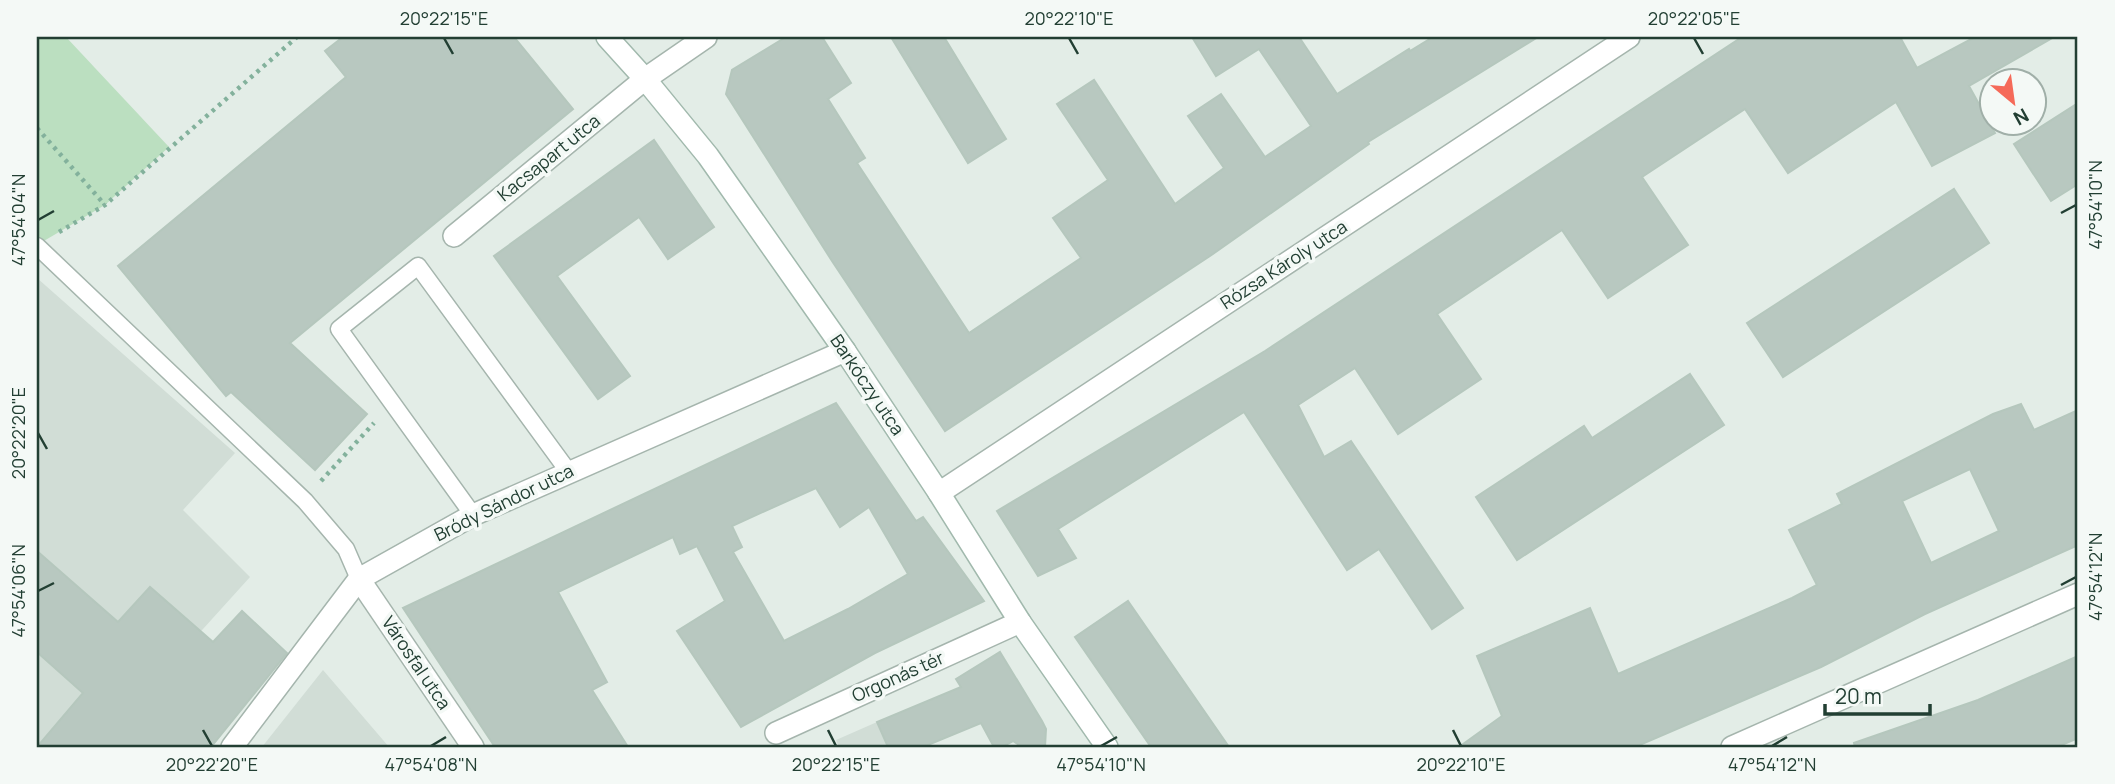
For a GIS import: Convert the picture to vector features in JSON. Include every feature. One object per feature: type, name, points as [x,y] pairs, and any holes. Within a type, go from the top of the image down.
[{"type":"street","name":"Barkóczy utca","points":[[607,37],[708,156],[845,351],[1020,622],[1107,747]]},
{"type":"street","name":"Kacsapart utca","points":[[454,236],[645,79],[706,37]]},
{"type":"street","name":"Rózsa Károly utca","points":[[939,493],[1629,37]]},
{"type":"street","name":"Bródy Sándor utca","points":[[232,747],[359,579],[473,515],[845,351]]},
{"type":"street","name":"Városfal utca","points":[[359,579],[473,747]]},
{"type":"street","points":[[1732,747],[2078,594]]},
{"type":"street","name":"Orgonás tér","points":[[776,733],[1020,622]]},
{"type":"lane","points":[[42,242],[305,501],[346,549],[359,579]]},
{"type":"lane","points":[[473,515],[339,330],[418,266],[568,471]]},
{"type":"path","points":[[42,242],[105,205],[297,37]]},
{"type":"path","points":[[37,128],[105,205]]},
{"type":"path","points":[[328,473],[392,404]]},
{"type":"shaded area","points":[[37,278],[235,453],[183,510],[250,577],[118,723],[92,747],[37,747]]},
{"type":"shaded area","points":[[323,670],[389,747],[262,747]]},
{"type":"shaded area","points":[[877,722],[888,747],[839,747],[836,740]]},
{"type":"green space","points":[[37,37],[66,37],[169,147],[105,205],[37,245]]},
{"type":"building","points":[[343,37],[514,37],[573,109],[290,343],[367,414],[315,470],[231,392],[226,396],[118,266],[346,77],[325,51]]},
{"type":"building","points":[[786,37],[822,37],[851,83],[828,99],[865,158],[857,163],[969,333],[1081,258],[1053,218],[1108,180],[1057,104],[1094,80],[1175,204],[1224,168],[1188,116],[1221,94],[1265,157],[1311,126],[1259,49],[1216,76],[1192,37],[1299,37],[1337,94],[1433,37],[1538,37],[1368,142],[1369,144],[1210,256],[945,431],[832,261],[726,94],[732,70]]},
{"type":"building","points":[[891,37],[944,37],[1006,139],[968,163]]},
{"type":"building","points":[[1742,37],[1900,37],[1917,68],[1975,37],[2054,37],[2004,66],[1979,66],[1979,80],[1969,86],[1979,104],[1979,136],[1989,136],[1932,166],[1896,102],[1788,173],[1745,109],[1642,177],[1688,245],[1608,298],[1562,230],[1437,314],[1481,379],[1398,434],[1355,368],[1298,405],[1324,457],[1351,441],[1463,608],[1432,629],[1379,549],[1347,570],[1244,412],[1058,529],[1076,558],[1038,576],[997,511],[1265,351]]},
{"type":"building","points":[[2078,103],[2078,184],[2051,201],[2014,144],[2026,136],[2048,136],[2048,122]]},
{"type":"building","points":[[654,140],[714,227],[668,259],[639,217],[557,276],[630,376],[598,399],[494,256]]},
{"type":"building","points":[[1954,189],[1989,243],[1783,377],[1747,323]]},
{"type":"building","points":[[1690,374],[1724,425],[1517,560],[1476,497],[1584,426],[1592,438]]},
{"type":"building","points":[[836,403],[916,521],[923,517],[984,601],[875,653],[741,727],[677,631],[725,601],[697,546],[680,554],[673,537],[558,592],[607,682],[592,690],[628,747],[495,747],[403,608]],"holes":[[[816,488],[840,527],[869,507],[908,574],[848,609],[784,641],[733,552],[742,547],[732,526]]]},
{"type":"building","points":[[2021,404],[2034,430],[2078,410],[2078,545],[1925,614],[1821,667],[1635,747],[1459,747],[1502,716],[1477,656],[1590,608],[1618,674],[1792,598],[1817,585],[1789,530],[1842,504],[1837,494],[1993,414]],"holes":[[[1970,469],[1999,531],[1931,563],[1902,501]]]},
{"type":"building","points":[[37,551],[118,622],[150,587],[213,642],[242,611],[287,653],[211,747],[37,747],[83,693],[37,652]]},
{"type":"building","points":[[1128,601],[1229,747],[1151,747],[1075,637]]},
{"type":"building","points":[[1000,652],[1046,729],[1045,747],[1022,747],[1013,741],[1002,747],[994,747],[981,723],[923,747],[888,747],[877,722],[961,687],[956,679]]},
{"type":"building","points":[[2078,656],[2078,738],[2057,747],[1855,747],[1854,743],[1978,700]]}]
